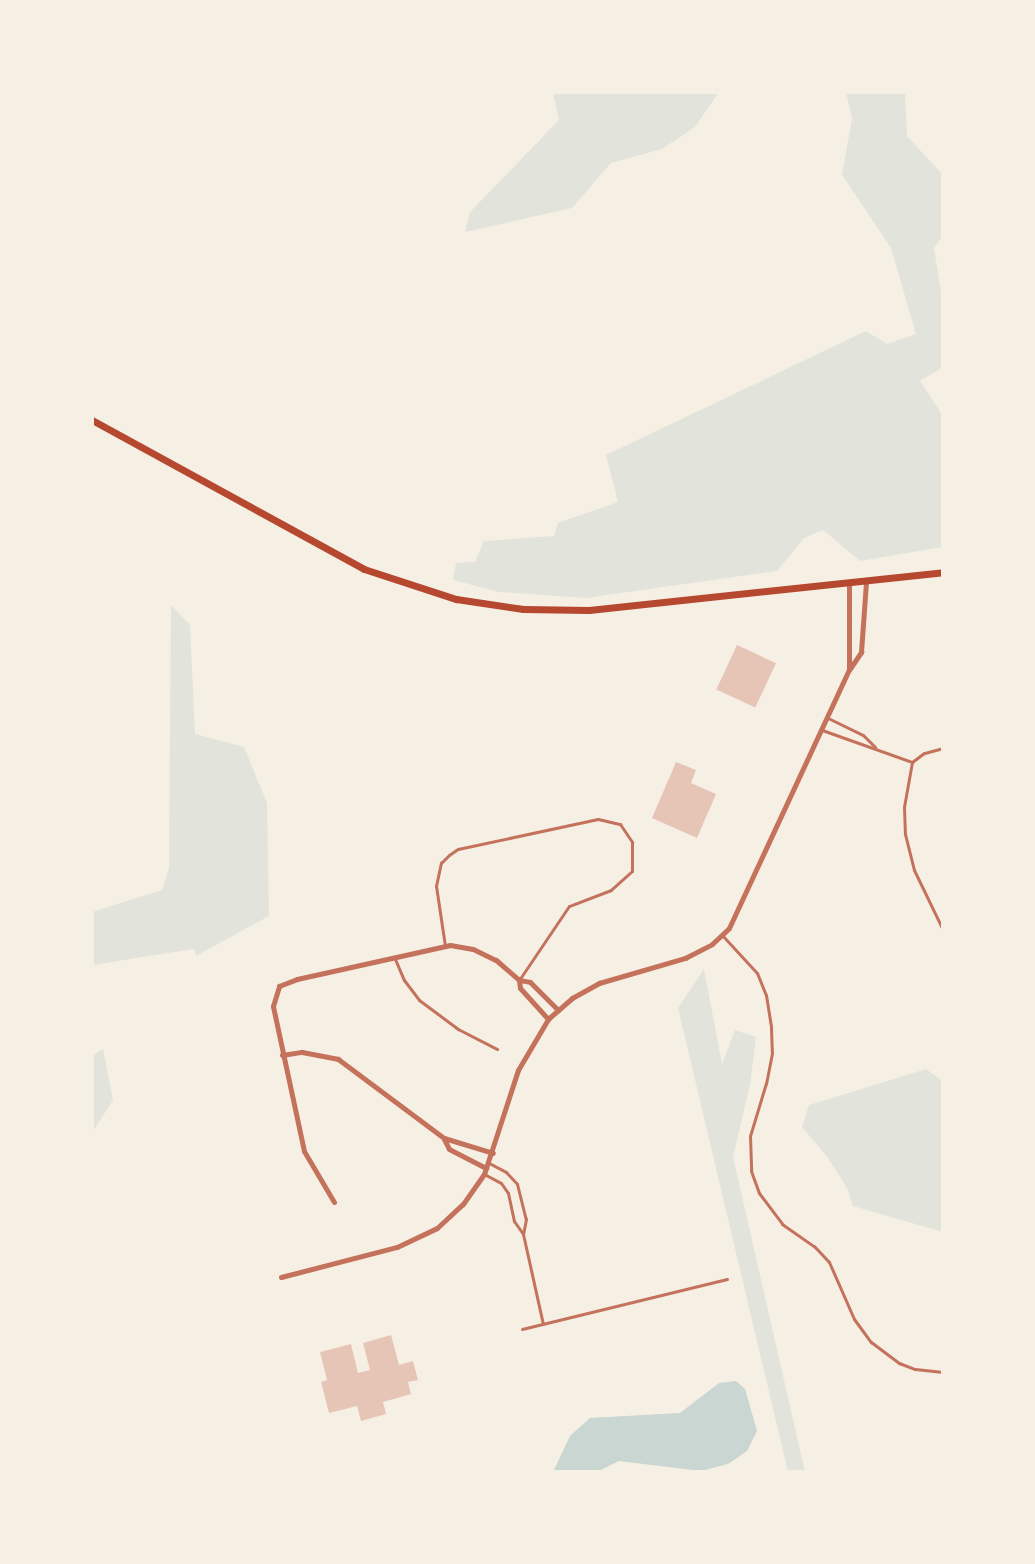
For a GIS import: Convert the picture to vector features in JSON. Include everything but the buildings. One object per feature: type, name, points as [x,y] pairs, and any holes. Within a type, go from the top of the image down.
[{"type":"main road","points":[[92,420],[364,569],[456,599],[523,609],[589,610],[943,572]]},
{"type":"street","points":[[281,1277],[372,1255],[417,1239],[452,1216],[486,1169],[518,1070],[548,1019],[599,983],[685,958],[722,935],[741,908],[863,644],[866,582]]},
{"type":"street","points":[[849,584],[849,670]]},
{"type":"street","points":[[334,1202],[304,1151],[273,1006],[279,986],[297,979],[445,946],[473,949],[496,960],[519,980],[530,982],[558,1010]]},
{"type":"street","points":[[519,980],[520,988],[548,1019]]},
{"type":"street","points":[[282,1055],[302,1052],[338,1059],[444,1138],[493,1153]]},
{"type":"street","points":[[444,1138],[449,1149],[486,1169]]},
{"type":"lane","points":[[827,717],[863,735],[875,747]]},
{"type":"lane","points":[[822,730],[912,762]]},
{"type":"lane","points":[[943,748],[924,753],[912,762],[904,807],[905,834],[914,870],[943,930]]},
{"type":"lane","points":[[445,946],[436,886],[441,863],[449,855],[458,849],[598,819],[620,824],[632,842],[632,871],[611,890],[569,906],[519,980]]},
{"type":"lane","points":[[722,935],[757,973],[766,995],[771,1028],[772,1053],[750,1136],[751,1171],[759,1193],[782,1224],[829,1262],[854,1319],[880,1351],[915,1369],[943,1372]]},
{"type":"lane","points":[[394,957],[404,980],[419,1000],[458,1029],[497,1049]]},
{"type":"lane","points":[[486,1169],[505,1187],[514,1221],[523,1234],[543,1324]]},
{"type":"lane","points":[[486,1169],[517,1184],[526,1219],[523,1234]]},
{"type":"lane","points":[[522,1329],[727,1279]]},
{"type":"shaded area","points":[[553,92],[719,92],[695,127],[662,149],[611,163],[572,208],[465,232],[470,212],[559,120]]},
{"type":"shaded area","points":[[846,92],[905,92],[907,136],[940,172],[943,170],[943,235],[934,248],[943,305],[943,367],[920,381],[943,416],[943,547],[860,561],[823,530],[804,538],[777,571],[586,598],[499,592],[453,580],[456,563],[475,562],[484,541],[554,536],[558,523],[618,502],[606,455],[866,331],[887,344],[916,334],[891,248],[842,175],[852,118]]},
{"type":"shaded area","points":[[171,605],[190,625],[195,734],[244,747],[267,803],[269,916],[196,956],[194,949],[92,965],[92,912],[162,890],[169,868]]},
{"type":"shaded area","points":[[704,969],[722,1064],[735,1030],[756,1037],[750,1085],[733,1157],[805,1472],[788,1472],[678,1008]]},
{"type":"shaded area","points":[[103,1049],[113,1100],[92,1133],[92,1056]]},
{"type":"shaded area","points":[[926,1069],[943,1081],[943,1232],[853,1206],[847,1188],[828,1158],[802,1127],[809,1105]]},
{"type":"shaded area","points":[[736,1381],[745,1389],[757,1431],[747,1451],[728,1464],[701,1471],[619,1461],[597,1472],[553,1472],[570,1436],[590,1418],[680,1413],[719,1383]]}]
